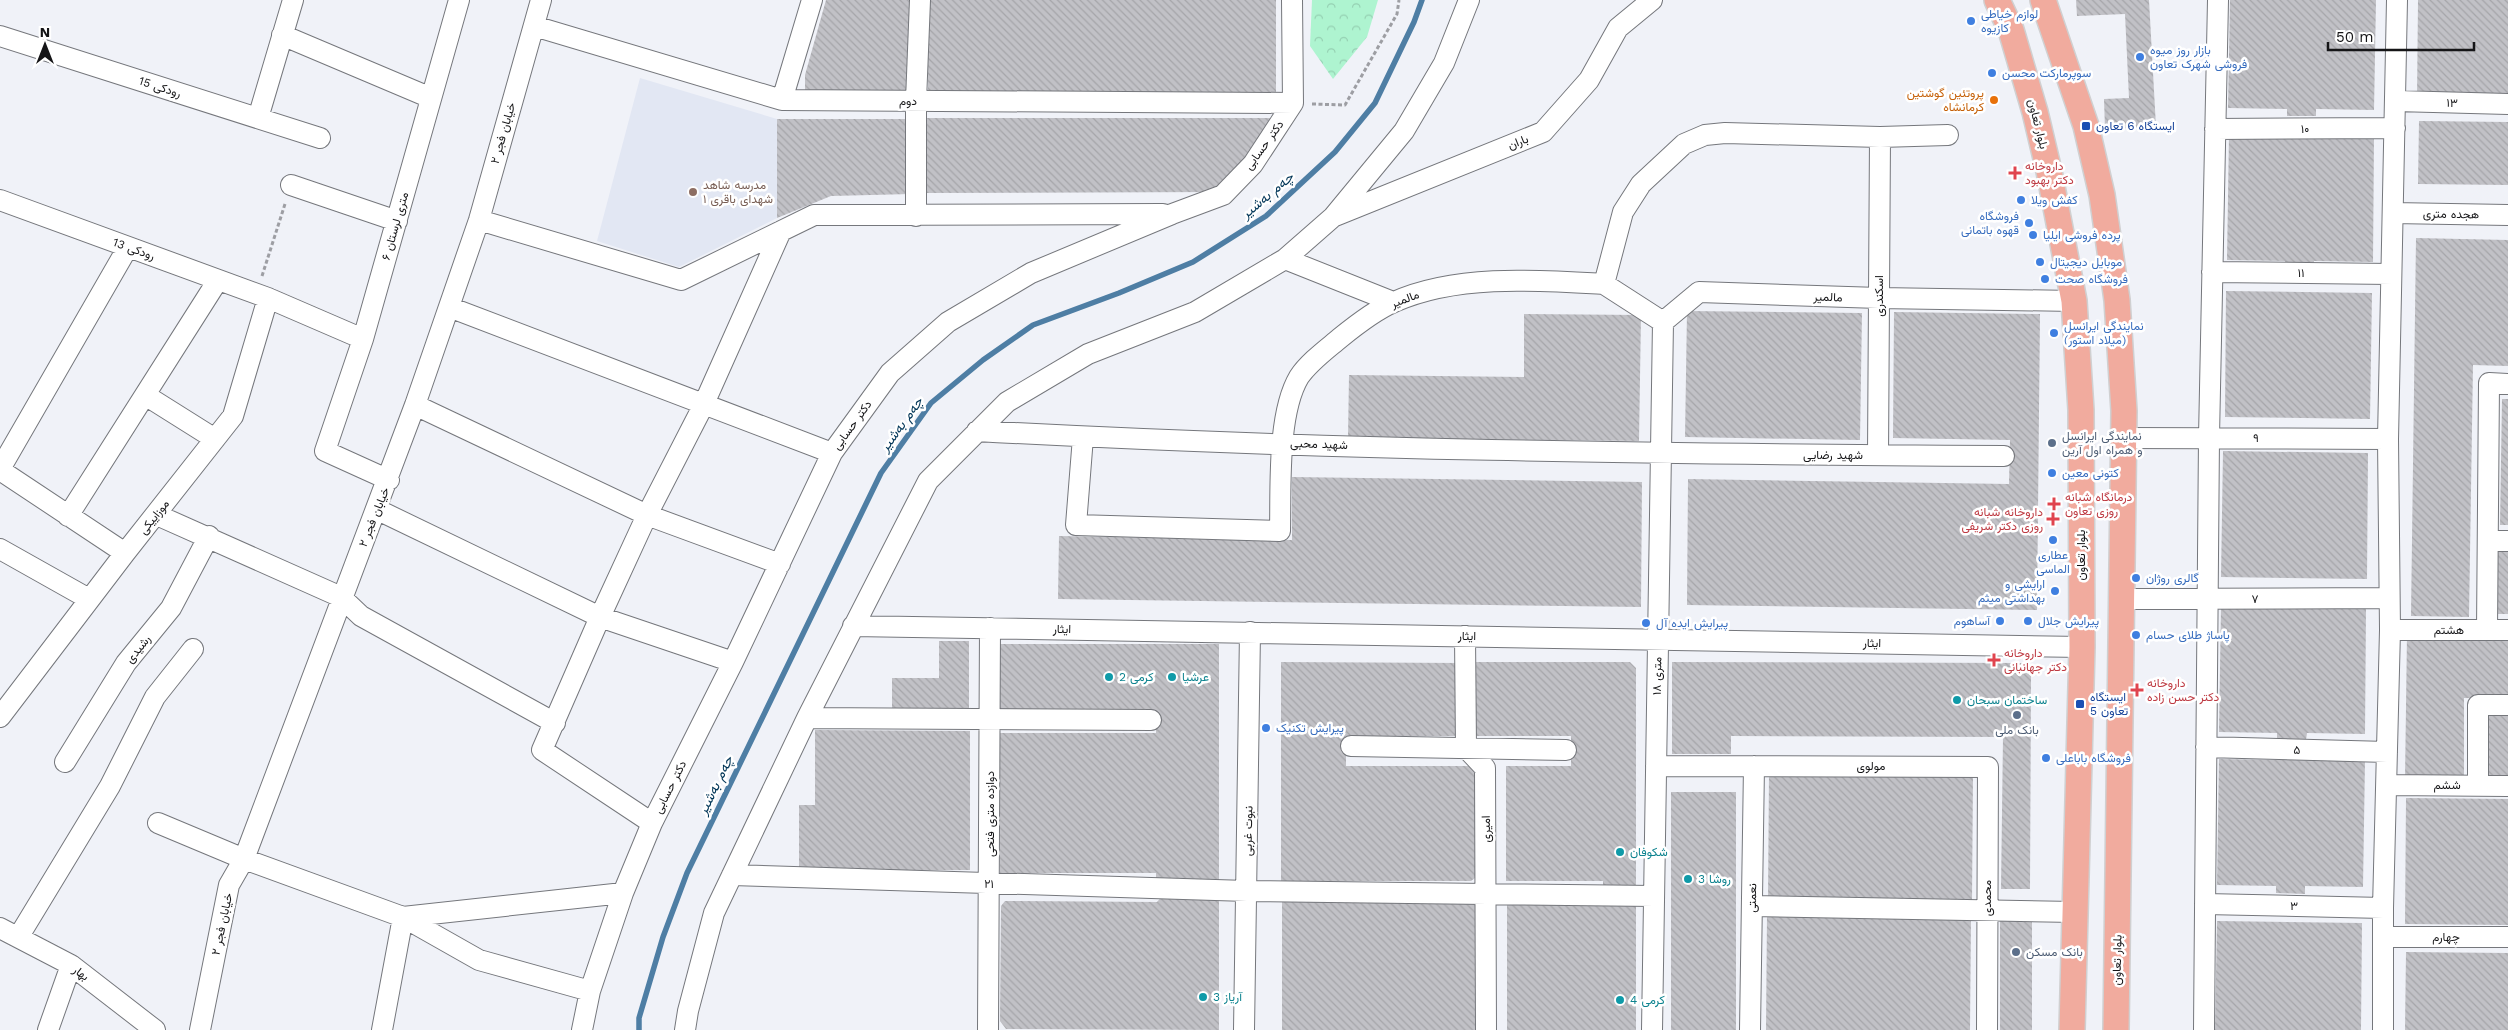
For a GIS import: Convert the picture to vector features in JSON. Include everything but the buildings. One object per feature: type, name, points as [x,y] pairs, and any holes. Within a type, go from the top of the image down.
[{"type":"main road","name":"بلوار تعاون","points":[[1997,0],[2011,30],[2036,112],[2074,301],[2081,410],[2082,647],[2072,1030]]},
{"type":"main road","name":"بلوار تعاون","points":[[2043,0],[2086,126],[2102,195],[2117,300],[2124,438],[2116,1030]]},
{"type":"main road","points":[[2082,647],[2121,648]]},
{"type":"street","points":[[258,118],[292,0]]},
{"type":"street","name":"۶ متری لرستان","points":[[389,480],[325,451],[363,339],[459,0]]},
{"type":"street","name":"خیابان فجر ۲","points":[[200,1030],[230,885],[244,859],[305,699],[341,596],[389,480],[479,220],[541,0]]},
{"type":"street","points":[[782,100],[812,0]]},
{"type":"street","points":[[916,216],[916,101],[920,0]]},
{"type":"street","points":[[1292,0],[1293,103]]},
{"type":"street","points":[[685,1030],[688,1011],[714,913],[807,718],[928,481],[1007,402],[1088,354],[1195,312],[1286,259],[1334,217],[1404,131],[1444,63],[1469,0]]},
{"type":"street","name":"باران","points":[[1334,217],[1543,132],[1589,80],[1618,28],[1652,0]]},
{"type":"street","points":[[2204,1030],[2209,437],[2218,0]]},
{"type":"street","points":[[2383,1030],[2383,908],[2390,630],[2388,598],[2388,439],[2397,0]]},
{"type":"street","name":"دوم","points":[[534,26],[782,100],[1293,103]]},
{"type":"street","points":[[282,35],[431,98]]},
{"type":"street","name":"رودکی 15","points":[[0,36],[320,138]]},
{"type":"street","name":"۱۳","points":[[2396,102],[2508,104]]},
{"type":"street","name":"دکتر حسابی","points":[[582,1030],[590,991],[623,893],[652,823],[734,662],[832,453],[890,373],[948,322],[1031,273],[1222,195],[1252,164],[1293,103]]},
{"type":"street","name":"۱۰","points":[[2215,129],[2395,128]]},
{"type":"street","points":[[1604,284],[1623,212],[1641,184],[1684,144],[1705,135],[1726,133],[1880,137],[1948,135]]},
{"type":"street","name":"اسکندری","points":[[1878,455],[1880,137]]},
{"type":"street","points":[[290,185],[397,221]]},
{"type":"street","name":"رودکی 13","points":[[0,200],[262,296],[363,339]]},
{"type":"street","name":"هجده متری","points":[[2394,213],[2508,215]]},
{"type":"street","points":[[479,220],[681,280],[814,215],[1172,214]]},
{"type":"street","points":[[652,823],[542,750],[600,617],[647,516],[703,406],[782,231]]},
{"type":"street","points":[[125,553],[0,470],[128,247]]},
{"type":"street","points":[[1286,259],[1393,302]]},
{"type":"street","name":"۱۱","points":[[2212,272],[2391,274]]},
{"type":"street","points":[[68,516],[218,280]]},
{"type":"street","name":"مالمیر","points":[[1083,437],[1076,526],[1280,531],[1282,443],[1290,404],[1299,378],[1326,350],[1353,328],[1393,302],[1442,287],[1549,280],[1604,284],[1663,322],[1699,292],[1879,298],[2074,301]]},
{"type":"street","name":"موزاییکی","points":[[2,711],[233,416],[262,296]]},
{"type":"street","points":[[449,307],[703,406],[832,453]]},
{"type":"street","name":"۱۸ متری","points":[[1652,1030],[1663,322]]},
{"type":"street","points":[[2487,630],[2499,541],[2489,383],[2508,384]]},
{"type":"street","points":[[145,395],[215,439]]},
{"type":"street","points":[[415,405],[647,516],[780,564]]},
{"type":"street","name":"شهید محبی","points":[[977,431],[1083,437],[1661,454]]},
{"type":"street","name":"۹","points":[[2124,438],[2388,439]]},
{"type":"street","name":"شهید رضایی","points":[[1661,454],[2004,456]]},
{"type":"street","points":[[378,510],[600,617],[734,662]]},
{"type":"street","points":[[156,515],[209,536],[341,596],[361,616],[555,723]]},
{"type":"street","name":"رشیدی","points":[[65,762],[126,663],[171,608],[209,536]]},
{"type":"street","points":[[0,549],[89,599]]},
{"type":"street","name":"۷","points":[[2122,599],[2388,598]]},
{"type":"street","name":"ایثار","points":[[853,626],[2082,647]]},
{"type":"street","name":"دوازده متری فتحی","points":[[988,1030],[990,628]]},
{"type":"street","name":"هشتم","points":[[2390,630],[2508,630]]},
{"type":"street","name":"نبوت غربی","points":[[1244,1030],[1250,632]]},
{"type":"street","points":[[1465,636],[1466,748]]},
{"type":"street","points":[[19,936],[110,786],[155,697],[193,649]]},
{"type":"street","points":[[2478,785],[2478,705],[2508,705]]},
{"type":"street","points":[[807,718],[1151,720]]},
{"type":"street","points":[[1351,746],[1566,750]]},
{"type":"street","name":"۵","points":[[2206,747],[2387,752]]},
{"type":"street","name":"امیری","points":[[1466,748],[1485,768],[1487,893],[1486,1030]]},
{"type":"street","name":"مولوی","points":[[1656,766],[1988,767]]},
{"type":"street","name":"نعمتی","points":[[1750,1030],[1754,766]]},
{"type":"street","name":"محمدی","points":[[1986,1030],[1988,767]]},
{"type":"street","name":"ششم","points":[[2387,785],[2508,786]]},
{"type":"street","points":[[158,823],[244,859],[403,918],[479,960],[590,991]]},
{"type":"street","name":"۲۱","points":[[732,875],[1247,891],[1654,896]]},
{"type":"street","points":[[403,918],[623,893]]},
{"type":"street","name":"۳","points":[[2205,904],[2383,908]]},
{"type":"street","points":[[1752,906],[2074,912]]},
{"type":"street","points":[[382,1030],[403,918]]},
{"type":"street","name":"بهار","points":[[0,928],[19,936],[71,965],[155,1030]]},
{"type":"street","name":"چهارم","points":[[2383,937],[2508,937]]},
{"type":"street","points":[[48,1030],[71,965]]},
{"type":"path","points":[[1293,103],[1345,105],[1397,14],[1399,0]]},
{"type":"path","points":[[262,296],[290,185]]},
{"type":"shaded area","name":"مدرسه شاهد شهدای باقری ۱","points":[[640,78],[777,119],[777,218],[679,267],[597,241]]},
{"type":"green space","points":[[1312,0],[1378,0],[1367,37],[1333,79],[1310,46]]},
{"type":"waterway","name":"چەم بەشیر","points":[[639,1030],[639,1018],[663,937],[687,873],[881,473],[931,403],[983,360],[1033,325],[1119,293],[1193,262],[1266,216],[1335,152],[1375,103],[1414,22],[1422,0]]},
{"type":"place","name":"لوازم خیاطی کازیوه","points":[[1971,21]]},
{"type":"place","name":"بازار روز میوه فروشی شهرک تعاون","points":[[2140,57]]},
{"type":"place","name":"سوپرمارکت محسن","points":[[1992,73]]},
{"type":"place","name":"پروتئین گوشتین کرمانشاه","points":[[1994,100]]},
{"type":"place","name":"ایستگاه 6 تعاون","points":[[2086,126]]},
{"type":"place","name":"داروخانه دکتر بهبود","points":[[2015,173]]},
{"type":"place","name":"مدرسه شاهد شهدای باقری ۱","points":[[693,192]]},
{"type":"place","name":"کفش ویلا","points":[[2021,200]]},
{"type":"place","name":"فروشگاه قهوه باتمانی","points":[[2029,223]]},
{"type":"place","name":"پرده فروشی ایلیا","points":[[2033,235]]},
{"type":"place","name":"موبایل دیجیتال","points":[[2040,262]]},
{"type":"place","name":"فروشگاه صحت","points":[[2045,279]]},
{"type":"place","name":"نمایندگی ایرانسل (میلاد استور)","points":[[2054,333]]},
{"type":"place","name":"نمایندگی ایرانسل و همراه اول آرین","points":[[2052,443]]},
{"type":"place","name":"کتونی معین","points":[[2052,473]]},
{"type":"place","name":"درمانگاه شبانه روزی تعاون","points":[[2054,504]]},
{"type":"place","name":"داروخانه شبانه روزی دکتر شریفی","points":[[2053,519]]},
{"type":"place","name":"عطاری الماسی","points":[[2053,540]]},
{"type":"place","name":"گالری روژان","points":[[2136,578]]},
{"type":"place","name":"ارایشی و بهداشتی میثم","points":[[2055,591]]},
{"type":"place","name":"آساهوم","points":[[2000,621]]},
{"type":"place","name":"پیرایش جلال","points":[[2028,621]]},
{"type":"place","name":"پیرایش ایده آل","points":[[1646,623]]},
{"type":"place","name":"پاساژ طلای حسام","points":[[2136,635]]},
{"type":"place","name":"داروخانه دکتر جهانبانی","points":[[1994,660]]},
{"type":"place","name":"کرمی 2","points":[[1109,677]]},
{"type":"place","name":"عرشیا","points":[[1172,677]]},
{"type":"place","name":"داروخانه دکتر حسن زاده","points":[[2137,690]]},
{"type":"place","name":"ساختمان سبحان","points":[[1957,700]]},
{"type":"place","name":"ایستگاه 5 تعاون","points":[[2080,704]]},
{"type":"place","name":"بانک ملی","points":[[2017,715]]},
{"type":"place","name":"پیرایش تکنیک","points":[[1266,728]]},
{"type":"place","name":"فروشگاه باباعلی","points":[[2046,758]]},
{"type":"place","name":"شکوفان","points":[[1620,852]]},
{"type":"place","name":"روشا 3","points":[[1688,879]]},
{"type":"place","name":"بانک مسکن","points":[[2016,952]]},
{"type":"place","name":"آریاز 3","points":[[1203,997]]},
{"type":"place","name":"کرمی 4","points":[[1620,1000]]}]
